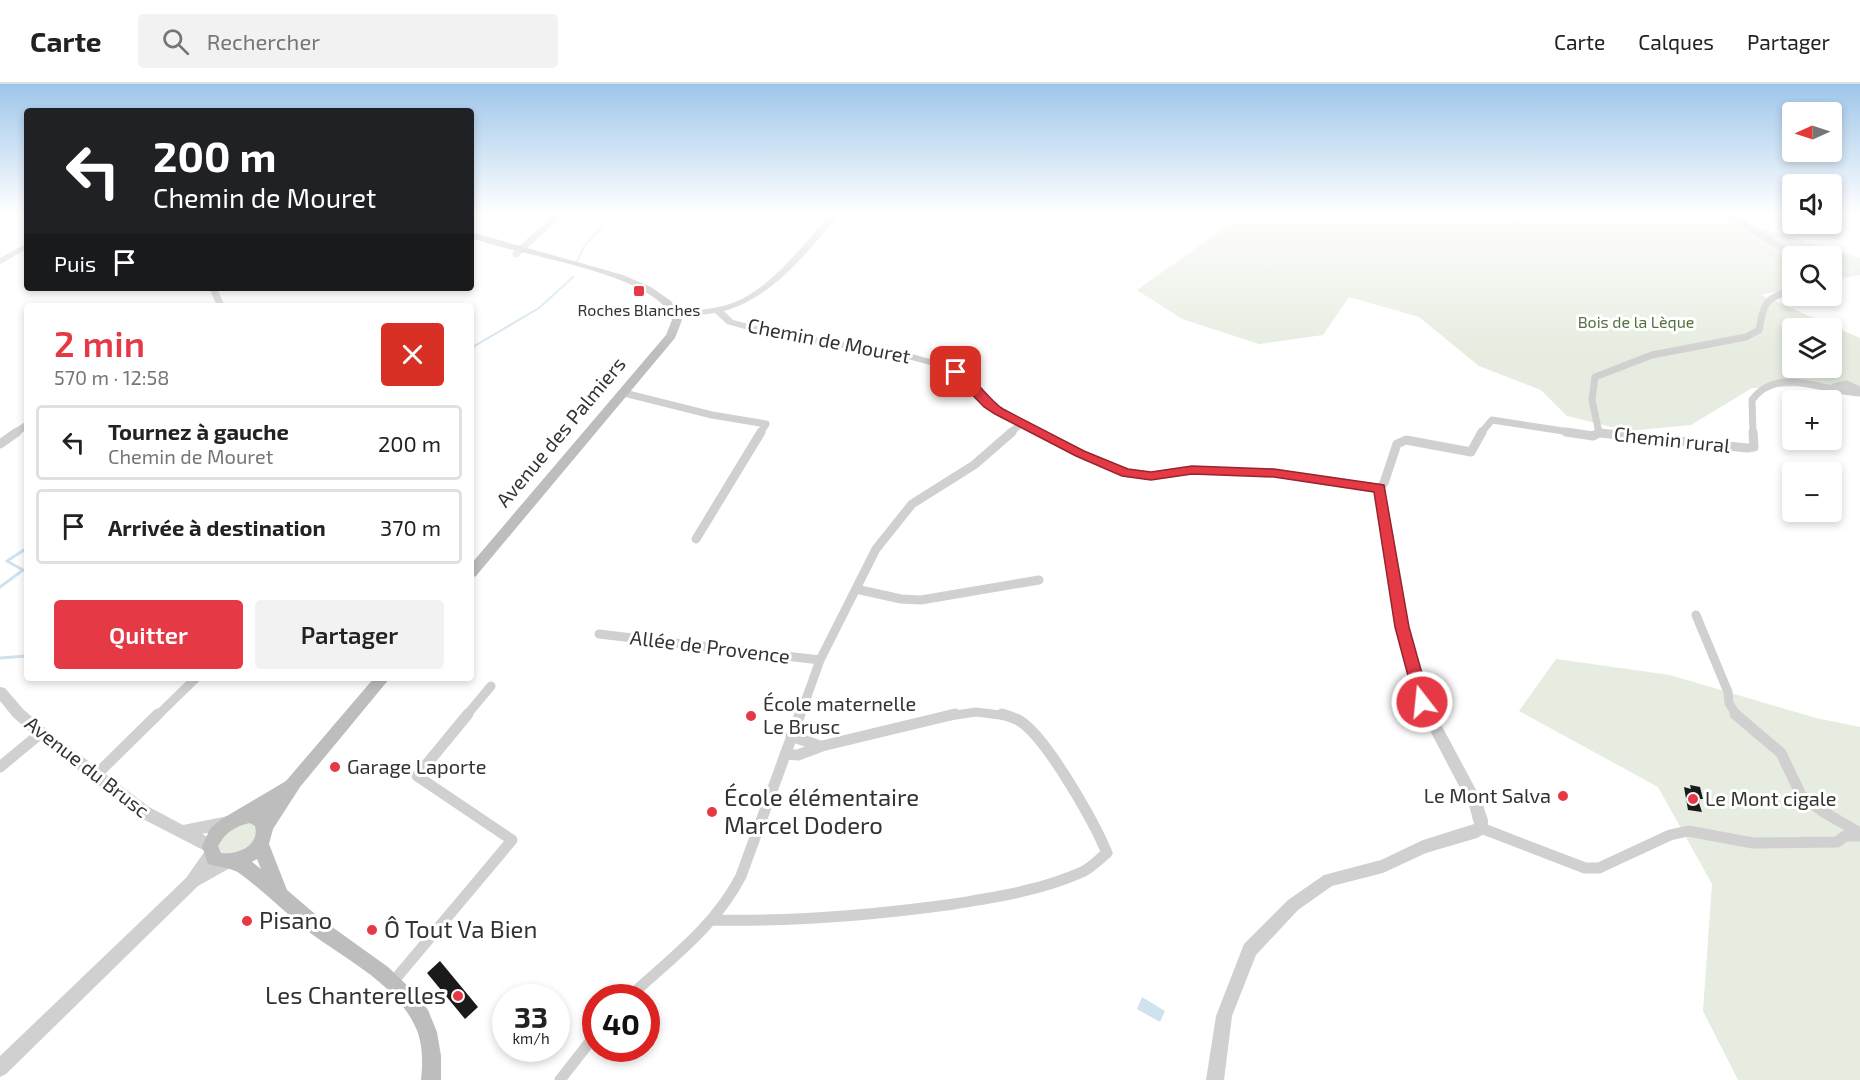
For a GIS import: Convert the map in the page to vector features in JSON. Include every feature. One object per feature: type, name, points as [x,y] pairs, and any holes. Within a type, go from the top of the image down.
[{"type":"main road","points":[[546,259],[615,280],[662,304],[673,316]]},
{"type":"main road","name":"Avenue des Palmiers","points":[[474,569],[662,347],[673,316]]},
{"type":"main road","points":[[220,856],[245,857],[261,844],[265,835],[265,826],[294,782],[380,681]]},
{"type":"main road","points":[[220,856],[217,833],[294,782]]},
{"type":"main road","points":[[236,820],[257,818],[265,826]]},
{"type":"main road","points":[[261,844],[265,859],[282,894]]},
{"type":"main road","points":[[220,856],[282,894],[300,913],[392,982],[421,1016],[432,1058],[431,1080]]},
{"type":"street","points":[[673,316],[718,310],[747,300],[790,259]]},
{"type":"street","points":[[1481,828],[1476,804],[1422,702],[1402,627],[1380,488],[1384,483],[1397,444],[1406,440],[1471,452],[1476,447],[1486,423],[1492,420],[1593,436],[1600,433],[1592,400],[1595,377],[1652,355],[1746,337],[1759,330],[1765,301],[1769,297],[1782,293]]},
{"type":"street","name":"Chemin de Mouret","points":[[718,310],[730,322],[766,332],[909,356],[944,366],[965,378],[988,405],[1080,454],[1126,473],[1151,476],[1192,470],[1274,473],[1380,488]]},
{"type":"street","name":"Chemin rural","points":[[1600,433],[1754,447],[1754,429],[1750,410],[1752,400],[1760,392],[1784,383],[1815,384],[1860,391]]},
{"type":"street","points":[[624,393],[727,419],[766,424],[696,539]]},
{"type":"street","points":[[643,984],[713,920],[730,897],[741,876],[820,660],[876,549],[912,504],[974,465],[1022,423]]},
{"type":"street","points":[[0,444],[24,427]]},
{"type":"street","points":[[856,589],[901,599],[921,600],[1039,580]]},
{"type":"street","points":[[1696,615],[1728,692],[1728,704],[1737,718],[1783,755],[1799,793],[1822,812],[1860,835]]},
{"type":"street","name":"Allée de Provence","points":[[599,634],[820,660]]},
{"type":"street","points":[[96,775],[193,681]]},
{"type":"street","points":[[392,982],[512,840],[417,776],[491,686]]},
{"type":"street","name":"Avenue du Brusc","points":[[0,692],[18,713],[41,733],[144,812],[161,823],[182,831],[220,856]]},
{"type":"street","points":[[713,920],[855,915],[955,904],[998,896],[1070,877],[1098,862],[1107,853],[1068,783],[1035,734],[1022,722],[1011,717],[980,711],[961,713],[822,746],[798,755],[784,754]]},
{"type":"street","points":[[0,767],[41,733]]},
{"type":"street","points":[[791,736],[822,746]]},
{"type":"street","points":[[182,831],[236,820]]},
{"type":"street","points":[[1481,828],[1585,868],[1599,868],[1670,835],[1688,831],[1753,843],[1837,842],[1845,836],[1860,835]]},
{"type":"street","points":[[1215,1080],[1224,1016],[1250,950],[1293,905],[1329,880],[1383,866],[1423,847],[1472,833],[1481,828]]},
{"type":"street","points":[[0,1068],[220,856]]},
{"type":"street","points":[[560,1080],[582,1052]]},
{"type":"green space","name":"Bois de la Lèque","points":[[1180,259],[1782,259],[1782,290],[1761,295],[1814,318],[1782,318],[1782,378],[1842,378],[1842,330],[1860,338],[1860,393],[1846,385],[1752,388],[1691,425],[1628,431],[1567,416],[1541,390],[1479,366],[1419,317],[1349,297],[1323,335],[1259,344],[1182,319],[1137,290]]},
{"type":"green space","name":"Bois de la Lèque","points":[[1842,259],[1860,259],[1860,275],[1842,278]]},
{"type":"green space","points":[[1556,659],[1670,675],[1816,718],[1860,727],[1860,1080],[1738,1080],[1703,1011],[1712,884],[1658,787],[1519,711]]},
{"type":"green space","points":[[242,817],[266,830],[236,861],[210,850]]},
{"type":"water","points":[[1142,997],[1165,1011],[1160,1022],[1137,1009]]},
{"type":"building","name":"Le Mont cigale","points":[[1690,785],[1700,787],[1703,799],[1700,799],[1699,803],[1702,812],[1688,810],[1684,787],[1691,789]]},
{"type":"building","name":"Les Chanterelles","points":[[440,961],[478,1007],[465,1019],[427,973]]},
{"type":"waterway","points":[[474,346],[539,308],[573,277]]},
{"type":"waterway","points":[[0,587],[23,570],[7,561],[24,550]]},
{"type":"waterway","points":[[0,658],[24,656]]},
{"type":"place","name":"Roches Blanches","points":[[639,291]]},
{"type":"place","name":"École maternelle Le Brusc","points":[[751,716]]},
{"type":"place","name":"Garage Laporte","points":[[335,767]]},
{"type":"place","name":"Le Mont Salva","points":[[1563,796]]},
{"type":"place","name":"Le Mont cigale","points":[[1693,799]]},
{"type":"place","name":"École élémentaire Marcel Dodero","points":[[712,812]]},
{"type":"place","name":"Pisano","points":[[247,921]]},
{"type":"place","name":"Ô Tout Va Bien","points":[[372,930]]},
{"type":"place","name":"Les Chanterelles","points":[[458,996]]},
{"type":"route","points":[[956,372],[965,378],[988,405],[1080,454],[1126,473],[1151,476],[1181,471],[1214,470],[1274,473],[1380,488],[1402,627],[1422,702]]}]
